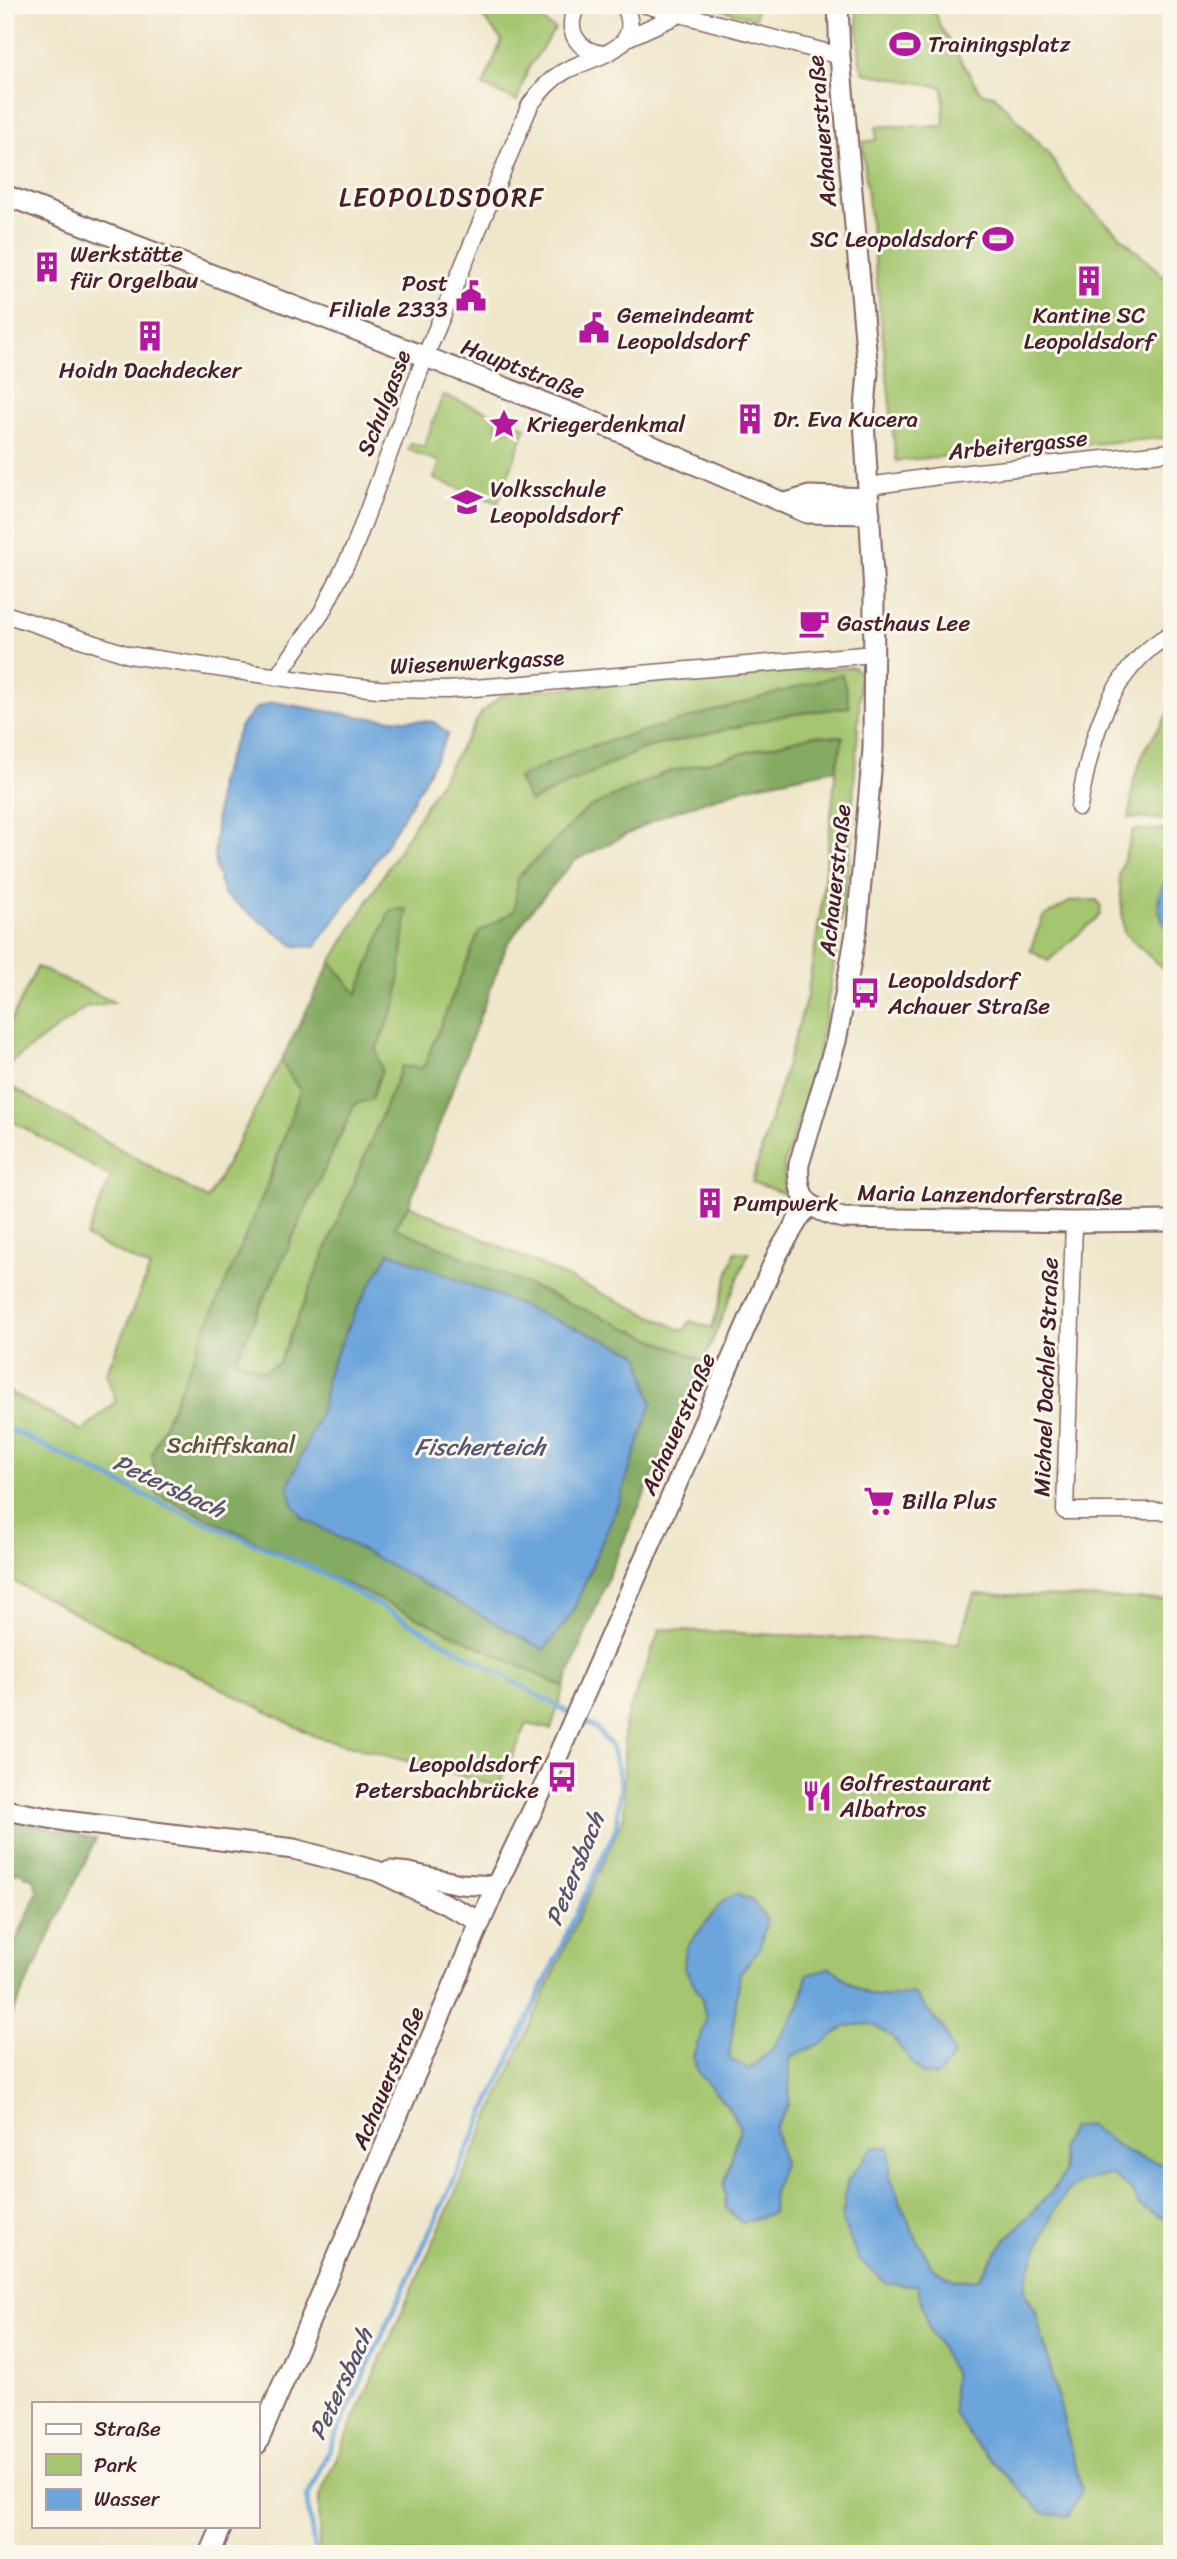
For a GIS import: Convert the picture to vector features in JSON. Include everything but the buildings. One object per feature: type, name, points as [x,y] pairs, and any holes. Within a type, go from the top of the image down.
[{"type":"street","points":[[578,5],[571,23],[577,42],[584,49],[603,54]]},
{"type":"street","points":[[624,5],[629,15],[627,38]]},
{"type":"street","points":[[646,5],[840,56]]},
{"type":"street","name":"Achauerstraße","points":[[259,2439],[480,1921],[568,1734],[778,1253],[801,1215],[810,1206],[802,1194],[798,1179],[799,1164],[836,1041],[857,927],[873,749],[874,654],[864,420],[867,372],[838,5]]},
{"type":"street","name":"Schulgasse","points":[[277,677],[322,612],[354,548],[425,357],[530,105],[547,83],[565,71],[613,51],[627,38],[678,15]]},
{"type":"street","name":"Hauptstraße","points":[[5,195],[630,436],[786,503],[809,496],[869,499]]},
{"type":"street","name":"Arbeitergasse","points":[[869,499],[939,476],[1172,452]]},
{"type":"street","name":"Wiesenwerkgasse","points":[[5,614],[129,655],[378,690],[447,690],[874,654]]},
{"type":"street","points":[[1079,807],[1088,757],[1096,730],[1113,692],[1137,663],[1172,633]]},
{"type":"street","name":"Maria Lanzendorferstraße","points":[[810,1206],[818,1212],[843,1218],[1172,1221]]},
{"type":"street","name":"Michael Dachler Straße","points":[[1074,1222],[1065,1511],[1172,1511]]},
{"type":"street","points":[[5,1810],[65,1821],[294,1849],[377,1871],[480,1921]]},
{"type":"street","points":[[377,1871],[409,1873],[460,1884],[496,1885]]},
{"type":"street","points":[[209,2554],[221,2528]]},
{"type":"green space","points":[[473,5],[519,5],[555,29],[528,69],[517,101],[483,86],[502,40]]},
{"type":"green space","points":[[706,5],[757,5],[755,19]]},
{"type":"green space","name":"SC Leopoldsdorf","points":[[856,5],[932,5],[940,26],[981,93],[994,95],[1047,152],[1074,193],[1172,284],[1172,437],[896,461],[862,142],[876,140],[876,126],[944,126],[943,87],[864,73],[860,63]]},
{"type":"green space","points":[[443,395],[499,416],[496,427],[509,431],[513,422],[526,427],[498,503],[434,479],[440,462],[408,450],[411,443],[424,447]]},
{"type":"green space","points":[[854,667],[860,674],[848,874],[825,1020],[810,1087],[784,1164],[785,1194],[752,1182],[807,997],[821,909],[836,769],[843,737],[814,735],[665,773],[587,809],[514,911],[479,932],[423,1069],[402,1066],[279,1363],[263,1371],[235,1359],[355,1104],[371,1099],[381,1071],[376,1049],[397,1001],[390,910],[357,995],[331,962],[482,712],[501,696],[512,692]],"holes":[[[842,675],[850,707],[787,715],[642,749],[530,802],[518,779],[578,750]]]},
{"type":"green space","points":[[842,674],[850,707],[787,715],[642,749],[530,802],[518,778],[578,750]]},
{"type":"green space","points":[[1172,708],[1172,820],[1129,818],[1134,779],[1145,749]]},
{"type":"green space","name":"Schiffskanal","points":[[814,735],[843,737],[836,769],[748,787],[667,814],[574,861],[529,913],[506,947],[409,1205],[394,1227],[704,1361],[613,1565],[564,1687],[157,1494],[152,1453],[270,1179],[300,1091],[281,1061],[331,962],[357,994],[390,910],[407,909],[397,1001],[376,1049],[382,1070],[371,1100],[355,1104],[236,1359],[263,1371],[279,1363],[402,1066],[423,1068],[479,932],[514,911],[518,877],[587,809],[665,773]],"holes":[[[391,1253],[620,1499],[572,1613],[544,1650],[288,1486],[322,1408],[328,1372],[358,1306]]]},
{"type":"green space","points":[[1133,830],[1172,830],[1172,977],[1124,933],[1119,875]]},
{"type":"green space","points":[[1097,900],[1101,907],[1100,915],[1048,961],[1030,950],[1043,917],[1071,901]]},
{"type":"green space","points":[[37,967],[114,1002],[86,1007],[10,1063],[10,1086],[208,1199],[281,1061],[300,1091],[157,1494],[564,1687],[551,1729],[527,1724],[499,1786],[314,1736],[5,1577],[5,1390],[83,1431],[116,1401],[106,1374],[150,1268],[86,1237],[111,1177],[5,1117],[5,1033]]},
{"type":"green space","points":[[409,1205],[684,1331],[690,1321],[712,1328],[735,1252],[749,1252],[704,1361],[394,1228]]},
{"type":"green space","points":[[974,1594],[1172,1600],[1172,2554],[319,2554],[319,2497],[624,1816],[624,1725],[660,1629],[958,1644]]},
{"type":"green space","points":[[5,1818],[96,1839],[5,2029],[5,1967],[38,1891],[33,1879],[20,1872],[5,1875]]},
{"type":"water","points":[[273,702],[362,717],[434,722],[448,734],[387,844],[315,947],[295,946],[224,895],[216,870],[214,857],[219,780],[240,727],[255,709]]},
{"type":"water","points":[[1172,874],[1172,935],[1162,920],[1158,905],[1161,890]]},
{"type":"water","name":"Fischerteich","points":[[390,1252],[639,1354],[652,1403],[620,1499],[572,1613],[544,1650],[303,1518],[293,1504],[288,1486],[322,1408],[328,1372],[358,1306]]},
{"type":"water","points":[[735,1894],[752,1900],[767,1920],[759,1950],[740,1973],[729,2058],[749,2070],[774,2047],[800,2005],[807,1975],[830,1967],[867,1994],[885,1996],[913,1993],[944,2029],[954,2056],[937,2076],[922,2074],[891,2036],[871,2024],[845,2026],[825,2042],[790,2057],[789,2105],[775,2128],[783,2163],[774,2190],[772,2213],[742,2223],[726,2208],[724,2185],[740,2128],[726,2104],[698,2073],[693,2057],[706,2019],[701,1996],[684,1967],[686,1948],[723,1901]]},
{"type":"water","points":[[1089,2125],[1128,2153],[1172,2167],[1172,2213],[1163,2218],[1140,2206],[1130,2189],[1113,2176],[1084,2181],[1068,2191],[1056,2208],[1030,2269],[1025,2290],[1035,2309],[1082,2491],[1068,2517],[1043,2513],[973,2441],[953,2412],[953,2372],[928,2326],[917,2285],[887,2284],[858,2259],[842,2220],[847,2182],[873,2147],[890,2147],[890,2177],[912,2230],[933,2268],[955,2280],[978,2279],[1004,2242],[1054,2189],[1064,2172],[1061,2147],[1071,2128]]},
{"type":"waterway","name":"Petersbach","points":[[5,1427],[163,1504],[314,1569],[596,1728],[612,1747],[621,1783],[616,1828],[307,2498],[315,2554]]},
{"type":"place","name":"Trainingsplatz","points":[[905,44]]},
{"type":"place","name":"SC Leopoldsdorf","points":[[998,239]]},
{"type":"place","name":"Werkstätte für Orgelbau","points":[[47,267]]},
{"type":"place","name":"Kantine SC Leopoldsdorf","points":[[1089,281]]},
{"type":"place","name":"Post Filiale 2333","points":[[471,296]]},
{"type":"place","name":"Gemeindeamt Leopoldsdorf","points":[[594,328]]},
{"type":"place","name":"Hoidn Dachdecker","points":[[150,336]]},
{"type":"place","name":"Dr. Eva Kucera","points":[[750,419]]},
{"type":"place","name":"Kriegerdenkmal","points":[[504,424]]},
{"type":"place","name":"Volksschule Leopoldsdorf","points":[[467,502]]},
{"type":"place","name":"Gasthaus Lee","points":[[814,623]]},
{"type":"place","name":"Leopoldsdorf Achauer Straße","points":[[865,993]]},
{"type":"place","name":"Pumpwerk","points":[[710,1203]]},
{"type":"place","name":"Billa Plus","points":[[879,1501]]},
{"type":"place","name":"Leopoldsdorf Petersbachbrücke","points":[[562,1777]]},
{"type":"place","name":"Golfrestaurant Albatros","points":[[817,1796]]},
{"type":"district","name":"LEOPOLDSDORF","points":[[442,197]]}]
